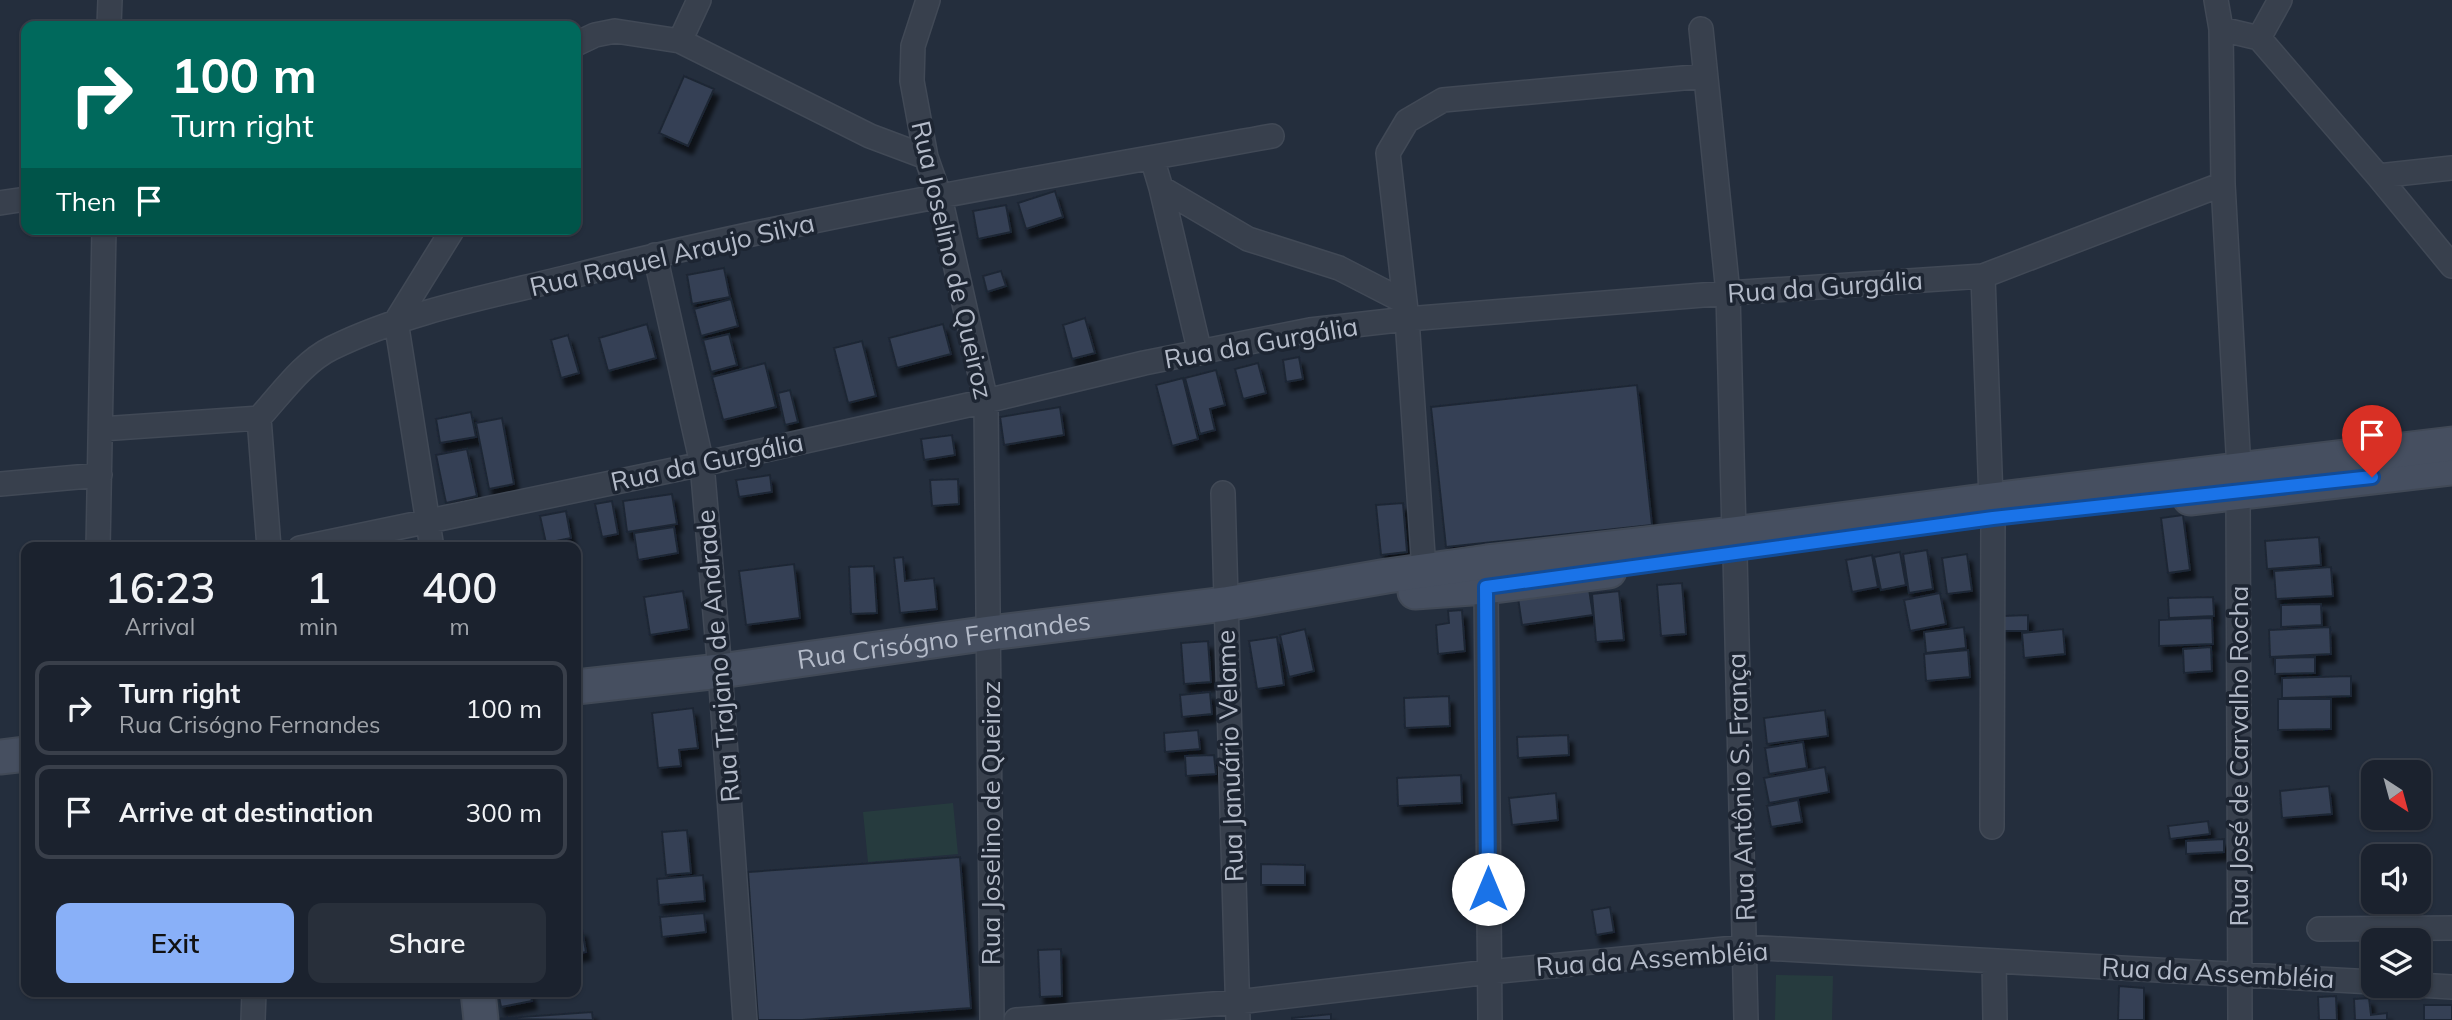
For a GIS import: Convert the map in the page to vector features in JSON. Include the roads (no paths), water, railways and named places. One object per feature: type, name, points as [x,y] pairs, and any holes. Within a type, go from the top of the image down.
[{"type":"street","points":[[109,21],[110,0]]},
{"type":"street","points":[[680,41],[699,0]]},
{"type":"street","name":"Rua Joselino de Queiroz","points":[[928,0],[913,46],[912,81],[926,157],[940,197],[986,401],[992,1020]]},
{"type":"street","name":"Rua José de Carvalho Rocha","points":[[2216,0],[2221,29],[2223,184],[2239,481],[2240,1020]]},
{"type":"street","points":[[2259,38],[2280,0]]},
{"type":"street","name":"Rua Antônio S. França","points":[[1700,29],[1728,293],[1746,1020]]},
{"type":"street","points":[[2221,29],[2259,38],[2452,266]]},
{"type":"street","points":[[581,42],[615,31],[680,41],[870,136],[926,157]]},
{"type":"street","points":[[1424,570],[1406,311],[1388,153],[1407,121],[1443,100],[1705,76]]},
{"type":"street","name":"Rua Raquel Araujo Silva","points":[[259,418],[301,372],[330,349],[396,321],[654,255],[940,197],[1272,136]]},
{"type":"street","points":[[1152,158],[1200,353]]},
{"type":"street","points":[[2378,176],[2452,168]]},
{"type":"street","name":"Rua da Gurgália","points":[[328,542],[702,464],[1144,363],[1406,311],[1983,276],[2223,184]]},
{"type":"street","points":[[1161,188],[1248,239],[1339,268],[1406,311]]},
{"type":"street","points":[[0,203],[21,200]]},
{"type":"street","points":[[98,542],[104,235]]},
{"type":"street","points":[[431,542],[396,321],[449,235]]},
{"type":"street","name":"Rua Trajano de Andrade","points":[[654,255],[702,464],[745,1020]]},
{"type":"street","points":[[1983,276],[1992,509],[1992,827]]},
{"type":"street","points":[[101,429],[259,418],[269,542]]},
{"type":"street","name":"Rua Crisógno Fernandes","points":[[2239,481],[2452,444]]},
{"type":"street","name":"Rua Crisógno Fernandes","points":[[1311,590],[1379,594],[1486,587],[1735,544],[1992,509],[2239,481],[2452,468]]},
{"type":"street","points":[[0,484],[100,475]]},
{"type":"street","name":"Rua Januário Velame","points":[[1223,493],[1238,1011]]},
{"type":"street","name":"Rua Crisógno Fernandes","points":[[581,686],[720,671],[990,633],[1226,604],[1424,570],[1735,544]]},
{"type":"street","points":[[1486,587],[1490,1020]]},
{"type":"street","points":[[0,757],[21,755]]},
{"type":"street","name":"Rua da Assembléia","points":[[2319,929],[2452,928]]},
{"type":"street","name":"Rua da Assembléia","points":[[1016,1020],[1238,1011],[1489,972],[1745,947],[2361,981]]},
{"type":"street","points":[[1994,961],[1995,1020]]},
{"type":"street","points":[[2431,986],[2452,987]]},
{"type":"street","points":[[253,1020],[254,997]]},
{"type":"street","points":[[479,997],[481,1020]]}]
